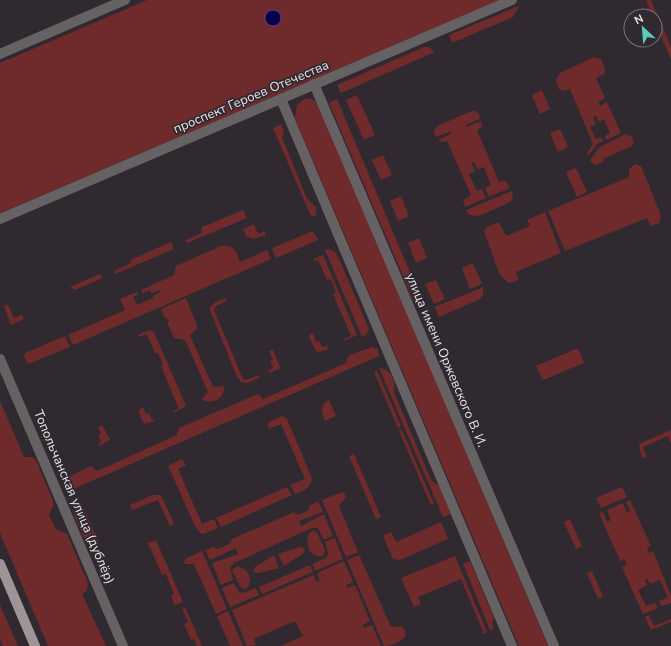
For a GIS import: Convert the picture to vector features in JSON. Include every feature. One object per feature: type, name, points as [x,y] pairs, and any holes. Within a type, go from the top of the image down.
[{"type":"main road","points":[[0,564],[35,646]]},
{"type":"street","points":[[0,54],[125,0]]},
{"type":"street","name":"проспект Героев Отечества","points":[[0,219],[512,0]]},
{"type":"street","name":"улица имени Оржевского В. И.","points":[[314,84],[554,646]]},
{"type":"street","points":[[281,98],[512,646]]},
{"type":"street","name":"Топольчанская улица (дублёр)","points":[[0,359],[124,646]]},
{"type":"shaded area","points":[[147,0],[500,0],[0,213],[0,63]]},
{"type":"shaded area","points":[[646,0],[651,0],[654,8],[649,8]]},
{"type":"shaded area","points":[[519,6],[513,17],[452,43],[449,35]]},
{"type":"shaded area","points":[[273,10],[280,15],[281,18],[276,25],[273,26],[266,21],[265,18],[270,11]]},
{"type":"shaded area","points":[[663,28],[671,47],[671,59],[663,40]]},
{"type":"shaded area","points":[[424,47],[429,47],[435,52],[341,93],[337,85]]},
{"type":"shaded area","points":[[594,57],[601,59],[605,69],[604,74],[596,78],[605,98],[598,102],[600,106],[607,102],[621,133],[606,140],[605,136],[610,133],[604,119],[599,122],[596,116],[593,117],[596,124],[590,127],[596,139],[601,137],[603,141],[597,144],[588,156],[587,154],[593,144],[570,89],[562,91],[559,89],[556,80],[560,73]]},
{"type":"shaded area","points":[[542,90],[550,109],[540,114],[532,95]]},
{"type":"shaded area","points":[[357,95],[375,135],[364,140],[346,100]]},
{"type":"shaded area","points":[[310,98],[320,107],[548,646],[519,646],[295,118],[297,105],[304,99]]},
{"type":"shaded area","points":[[337,99],[422,301],[415,304],[329,103]]},
{"type":"shaded area","points":[[474,110],[481,118],[466,125],[466,127],[481,121],[482,127],[477,130],[499,182],[506,181],[510,188],[489,197],[485,188],[491,185],[484,167],[478,169],[474,162],[471,163],[475,171],[469,174],[477,191],[482,189],[486,198],[465,207],[463,200],[471,195],[447,141],[443,142],[438,140],[451,134],[450,132],[457,129],[436,137],[434,131],[437,126]]},
{"type":"shaded area","points":[[281,124],[284,131],[282,137],[307,199],[316,207],[316,214],[314,217],[310,214],[273,128]]},
{"type":"shaded area","points":[[560,129],[568,147],[558,152],[550,133]]},
{"type":"shaded area","points":[[626,134],[632,137],[634,143],[632,146],[603,159],[604,162],[594,165],[590,160],[600,147]]},
{"type":"shaded area","points":[[383,155],[392,175],[381,180],[372,160]]},
{"type":"shaded area","points":[[635,164],[641,166],[661,216],[659,223],[651,226],[647,218],[565,251],[548,211],[629,177],[629,169]]},
{"type":"shaded area","points":[[576,168],[587,192],[577,197],[566,172]]},
{"type":"shaded area","points":[[512,191],[513,198],[510,202],[479,216],[469,215],[466,210]]},
{"type":"shaded area","points":[[401,196],[409,216],[398,221],[390,201]]},
{"type":"shaded area","points":[[243,210],[247,218],[187,243],[186,240],[202,233],[202,227]]},
{"type":"shaded area","points":[[545,212],[561,253],[516,272],[519,280],[511,283],[507,282],[499,273],[484,231],[487,227],[499,222],[506,236],[530,226],[527,220]]},
{"type":"shaded area","points":[[254,224],[258,234],[265,231],[266,235],[253,239],[247,237],[243,229]]},
{"type":"shaded area","points":[[313,231],[318,240],[276,258],[272,248]]},
{"type":"shaded area","points":[[419,238],[427,258],[416,263],[408,243]]},
{"type":"shaded area","points":[[171,242],[174,249],[115,274],[114,271],[131,263],[130,260]]},
{"type":"shaded area","points":[[221,246],[232,247],[240,262],[267,250],[271,259],[73,345],[68,335],[125,310],[120,299],[137,292],[138,295],[133,297],[137,305],[153,298],[153,296],[161,292],[160,290],[151,293],[150,290],[142,293],[141,290],[174,275],[176,266]]},
{"type":"shaded area","points":[[329,249],[335,252],[340,261],[369,329],[367,334],[362,337],[325,250]]},
{"type":"shaded area","points":[[323,255],[357,335],[344,341],[344,339],[351,336],[333,294],[336,292],[331,279],[327,280],[318,260],[314,261],[313,259]]},
{"type":"shaded area","points":[[473,263],[482,284],[470,289],[462,268]]},
{"type":"shaded area","points":[[100,274],[102,278],[75,290],[70,287]]},
{"type":"shaded area","points":[[436,280],[445,299],[434,304],[425,284]]},
{"type":"shaded area","points":[[483,287],[483,294],[478,300],[439,317],[435,307]]},
{"type":"shaded area","points":[[186,298],[198,328],[190,335],[213,387],[224,386],[224,390],[220,397],[214,401],[210,402],[202,399],[208,392],[185,340],[174,338],[167,322],[169,321],[165,318],[161,309]]},
{"type":"shaded area","points":[[225,298],[227,301],[216,306],[214,310],[243,379],[246,380],[259,375],[260,377],[248,383],[241,382],[237,377],[209,308],[214,303]]},
{"type":"shaded area","points":[[8,305],[14,318],[22,315],[24,319],[11,325],[4,306]]},
{"type":"shaded area","points":[[149,330],[154,332],[186,406],[174,413],[173,411],[179,409],[161,366],[163,365],[158,353],[155,353],[147,334],[139,337],[138,335]]},
{"type":"shaded area","points":[[311,333],[313,333],[316,342],[319,341],[322,347],[327,346],[328,349],[319,352],[316,351],[309,337]]},
{"type":"shaded area","points":[[65,336],[70,347],[28,364],[23,354]]},
{"type":"shaded area","points":[[372,347],[378,349],[379,356],[71,490],[66,485],[67,478],[91,466],[97,471],[177,435],[179,428],[258,394],[263,399],[346,363],[348,356]]},
{"type":"shaded area","points":[[578,348],[584,363],[543,380],[536,366]]},
{"type":"shaded area","points":[[273,350],[280,367],[279,369],[269,373],[268,370],[273,368],[270,361],[273,360],[269,351]]},
{"type":"shaded area","points":[[379,368],[387,370],[394,380],[394,392],[431,480],[439,486],[451,514],[443,517]]},
{"type":"shaded area","points":[[377,371],[401,426],[398,428],[374,372]]},
{"type":"shaded area","points":[[329,400],[336,416],[325,421],[322,409],[324,404]]},
{"type":"shaded area","points":[[0,401],[24,457],[32,457],[36,460],[54,504],[49,515],[56,529],[67,534],[88,583],[87,590],[82,594],[106,646],[48,646],[0,533]]},
{"type":"shaded area","points":[[143,407],[146,414],[149,413],[152,420],[155,419],[155,421],[144,424],[138,411]]},
{"type":"shaded area","points":[[282,416],[287,419],[312,478],[308,487],[295,494],[290,485],[305,479],[281,424],[269,429],[268,424],[269,422]]},
{"type":"shaded area","points":[[102,425],[110,440],[99,446],[98,444],[101,442],[98,435],[101,434],[98,427]]},
{"type":"shaded area","points":[[402,430],[434,504],[431,505],[399,431]]},
{"type":"shaded area","points":[[671,430],[671,444],[668,436],[643,447],[647,457],[642,458],[639,444]]},
{"type":"shaded area","points":[[354,454],[381,517],[376,519],[349,456]]},
{"type":"shaded area","points":[[182,459],[186,465],[178,469],[202,524],[214,519],[218,528],[203,534],[196,528],[168,466]]},
{"type":"shaded area","points":[[287,487],[292,495],[221,527],[216,518]]},
{"type":"shaded area","points":[[622,487],[627,497],[601,508],[596,498]]},
{"type":"shaded area","points":[[342,492],[346,497],[339,506],[358,552],[346,557],[322,500]]},
{"type":"shaded area","points":[[153,495],[160,495],[162,497],[174,524],[170,526],[158,500],[132,510],[130,505]]},
{"type":"shaded area","points":[[630,500],[651,546],[647,548],[649,553],[653,551],[671,596],[671,603],[661,606],[659,601],[668,597],[660,580],[650,584],[647,579],[645,580],[647,585],[638,590],[646,606],[655,603],[658,608],[643,614],[622,567],[627,564],[624,559],[620,561],[599,513],[603,512],[607,522],[611,520],[607,510],[623,503],[627,513],[630,511],[626,502]]},
{"type":"shaded area","points":[[318,501],[323,512],[299,521],[301,526],[324,514],[333,536],[324,540],[318,528],[312,528],[234,563],[230,568],[233,580],[221,585],[212,563],[238,554],[236,548],[210,560],[205,550],[213,547],[218,549],[229,544],[232,539],[294,512],[298,515],[309,510],[309,506]]},
{"type":"shaded area","points":[[81,502],[99,543],[86,542],[74,515],[73,507]]},
{"type":"shaded area","points":[[570,519],[582,546],[576,549],[564,522]]},
{"type":"shaded area","points":[[441,522],[448,539],[400,560],[393,559],[383,536],[391,532],[396,542]]},
{"type":"shaded area","points":[[312,531],[318,534],[325,551],[323,556],[317,556],[310,552],[307,538]]},
{"type":"shaded area","points":[[335,538],[343,559],[315,571],[313,564],[327,557],[328,553],[325,542]]},
{"type":"shaded area","points":[[156,540],[183,602],[175,605],[171,596],[174,594],[166,574],[162,575],[148,543]]},
{"type":"shaded area","points":[[300,547],[305,548],[304,553],[284,566],[278,554]]},
{"type":"shaded area","points":[[202,551],[227,609],[216,614],[194,564],[185,564],[184,561]]},
{"type":"shaded area","points":[[274,555],[279,568],[259,573],[253,572],[255,567]]},
{"type":"shaded area","points":[[359,555],[391,627],[401,626],[404,630],[404,637],[398,643],[384,646],[347,560]]},
{"type":"shaded area","points":[[455,556],[487,632],[484,634],[461,579],[418,597],[421,604],[414,607],[401,578]]},
{"type":"shaded area","points":[[344,561],[353,582],[346,585],[348,588],[355,585],[370,621],[363,625],[364,628],[372,625],[381,646],[281,646],[303,636],[295,621],[254,639],[256,645],[247,646],[232,610],[314,575],[316,582],[320,581],[317,573]]},
{"type":"shaded area","points":[[470,561],[494,618],[492,624],[494,629],[490,630],[463,564]]},
{"type":"shaded area","points":[[310,565],[313,572],[262,594],[259,587]]},
{"type":"shaded area","points":[[238,566],[247,571],[250,579],[248,588],[243,589],[240,587],[232,570]]},
{"type":"shaded area","points":[[592,571],[603,596],[598,599],[587,573]]},
{"type":"shaded area","points":[[234,583],[239,592],[243,593],[256,588],[259,595],[230,607],[222,588]]},
{"type":"shaded area","points":[[0,605],[18,646],[3,646],[0,640]]},
{"type":"shaded area","points":[[185,607],[202,646],[197,646],[194,639],[191,640],[184,624],[188,622],[182,608]]},
{"type":"shaded area","points":[[228,611],[243,646],[230,646],[217,616]]},
{"type":"shaded area","points":[[649,615],[654,626],[671,619],[671,622],[651,630],[645,617]]}]
